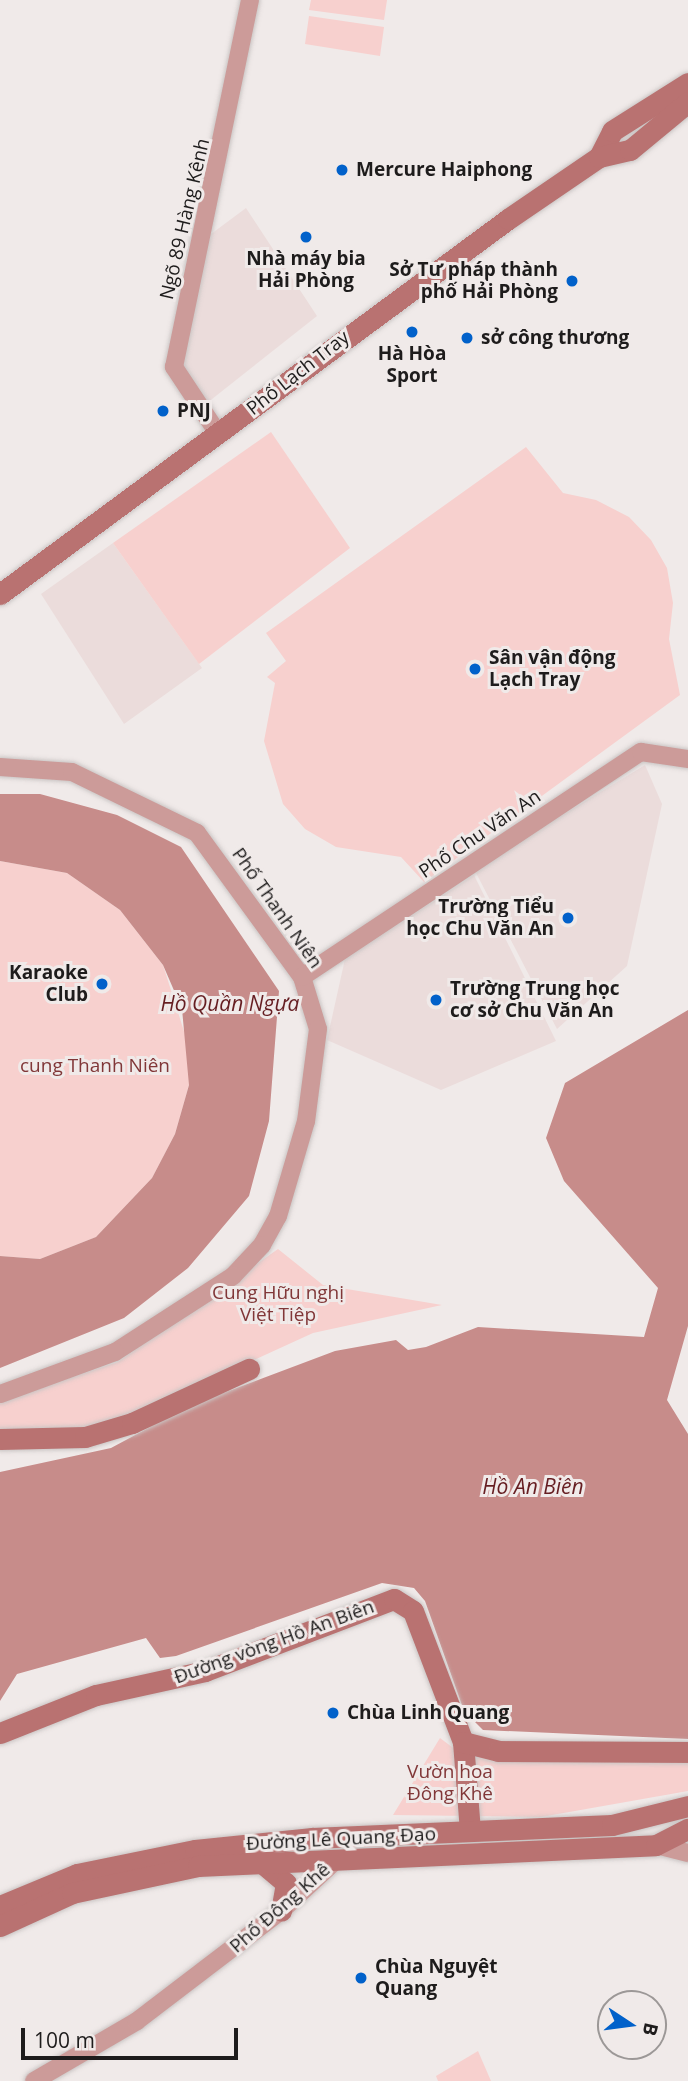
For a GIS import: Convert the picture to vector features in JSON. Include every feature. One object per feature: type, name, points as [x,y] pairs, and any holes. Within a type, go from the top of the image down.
[{"type":"street","name":"Ngõ 89 Hàng Kênh","points":[[219,435],[174,367],[250,0]]},
{"type":"street","name":"Phố Lạch Tray","points":[[600,157],[612,131],[678,87],[688,65]]},
{"type":"street","name":"Phố Lạch Tray","points":[[0,594],[132,492],[219,435],[344,337],[600,157],[630,150],[688,102]]},
{"type":"street","name":"Phố Chu Văn An","points":[[302,977],[641,752],[688,759]]},
{"type":"street","name":"Phố Thanh Niên","points":[[0,767],[72,772],[197,833],[302,977],[318,1029],[306,1121],[278,1216],[262,1245],[233,1276],[115,1352],[0,1394]]},
{"type":"street","points":[[0,1439],[85,1437],[132,1423],[249,1369]]},
{"type":"street","name":"Đường vòng Hồ An Biên","points":[[0,1733],[96,1695],[205,1671],[394,1599],[413,1611],[463,1742],[470,1831]]},
{"type":"street","points":[[463,1742],[498,1751],[688,1752]]},
{"type":"street","name":"Đường Lê Quang Đạo","points":[[0,1906],[125,1861],[337,1836],[641,1822],[688,1806]]},
{"type":"street","points":[[641,1822],[656,1845],[688,1829]]},
{"type":"street","points":[[336,1860],[337,1836]]},
{"type":"street","name":"Phố Đông Khê","points":[[34,2081],[137,2021],[281,1911],[336,1860],[656,1845],[688,1853]]},
{"type":"street","name":"Đường Lê Quang Đạo","points":[[0,1926],[95,1887],[198,1866],[336,1860]]},
{"type":"street","points":[[261,1863],[286,1883],[281,1911]]},
{"type":"shaded area","points":[[246,208],[317,316],[207,403],[176,364],[203,240]]},
{"type":"shaded area","points":[[113,543],[202,668],[124,724],[41,594]]},
{"type":"shaded area","name":"Trường Tiểu học Chu Văn An","points":[[645,765],[662,804],[627,966],[557,1029],[474,869]]},
{"type":"shaded area","name":"Trường Trung học cơ sở Chu Văn An","points":[[474,875],[556,1041],[441,1090],[327,1040],[345,959]]},
{"type":"green space","points":[[311,0],[387,0],[384,20],[309,10]]},
{"type":"green space","points":[[309,16],[384,27],[380,56],[305,44]]},
{"type":"green space","points":[[271,432],[350,548],[199,664],[113,543]]},
{"type":"green space","name":"Sân vận động Lạch Tray","points":[[526,447],[563,493],[596,500],[629,517],[651,540],[667,568],[673,603],[669,639],[680,695],[424,882],[401,857],[336,847],[305,829],[283,804],[264,741],[275,683],[267,677],[286,661],[266,633]]},
{"type":"green space","name":"cung Thanh Niên","points":[[0,861],[67,873],[120,910],[163,965],[189,1047],[189,1085],[175,1134],[152,1178],[96,1237],[40,1259],[0,1256]]},
{"type":"green space","name":"Cung Hữu nghị Việt Tiệp","points":[[278,1249],[323,1285],[442,1305],[313,1333],[85,1437],[0,1436],[0,1401],[118,1362]]},
{"type":"green space","name":"Vườn hoa Đông Khê","points":[[440,1738],[460,1753],[509,1762],[688,1759],[688,1791],[541,1817],[393,1815]]},
{"type":"green space","points":[[478,2051],[491,2081],[438,2081],[436,2076]]},
{"type":"water","name":"Hồ Quần Ngựa","points":[[0,794],[40,794],[117,815],[181,847],[279,991],[269,1121],[249,1196],[188,1268],[124,1318],[0,1368],[0,1256],[40,1259],[96,1237],[152,1178],[175,1134],[189,1085],[182,1009],[163,965],[120,910],[67,873],[0,861]]},
{"type":"water","name":"Hồ An Biên","points":[[688,1010],[688,1326],[667,1400],[688,1434],[688,1739],[483,1730],[464,1711],[425,1601],[414,1588],[382,1583],[176,1656],[160,1658],[146,1638],[17,1674],[0,1701],[0,1472],[111,1448],[191,1405],[335,1351],[396,1340],[408,1350],[426,1347],[478,1327],[644,1337],[658,1288],[564,1181],[546,1138],[565,1083]]},
{"type":"place","name":"Mercure Haiphong","points":[[342,170]]},
{"type":"place","name":"Nhà máy bia Hải Phòng","points":[[306,237]]},
{"type":"place","name":"Sở Tư pháp thành phố Hải Phòng","points":[[572,281]]},
{"type":"place","name":"Hà Hòa Sport","points":[[412,332]]},
{"type":"place","name":"sở công thương","points":[[467,338]]},
{"type":"place","name":"PNJ","points":[[163,411]]},
{"type":"place","name":"Sân vận động Lạch Tray","points":[[475,669]]},
{"type":"place","name":"Trường Tiểu học Chu Văn An","points":[[568,918]]},
{"type":"place","name":"Karaoke Club","points":[[102,984]]},
{"type":"place","name":"Trường Trung học cơ sở Chu Văn An","points":[[436,1000]]},
{"type":"place","name":"Chùa Linh Quang","points":[[333,1713]]},
{"type":"place","name":"Chùa Nguyệt Quang","points":[[361,1978]]}]
